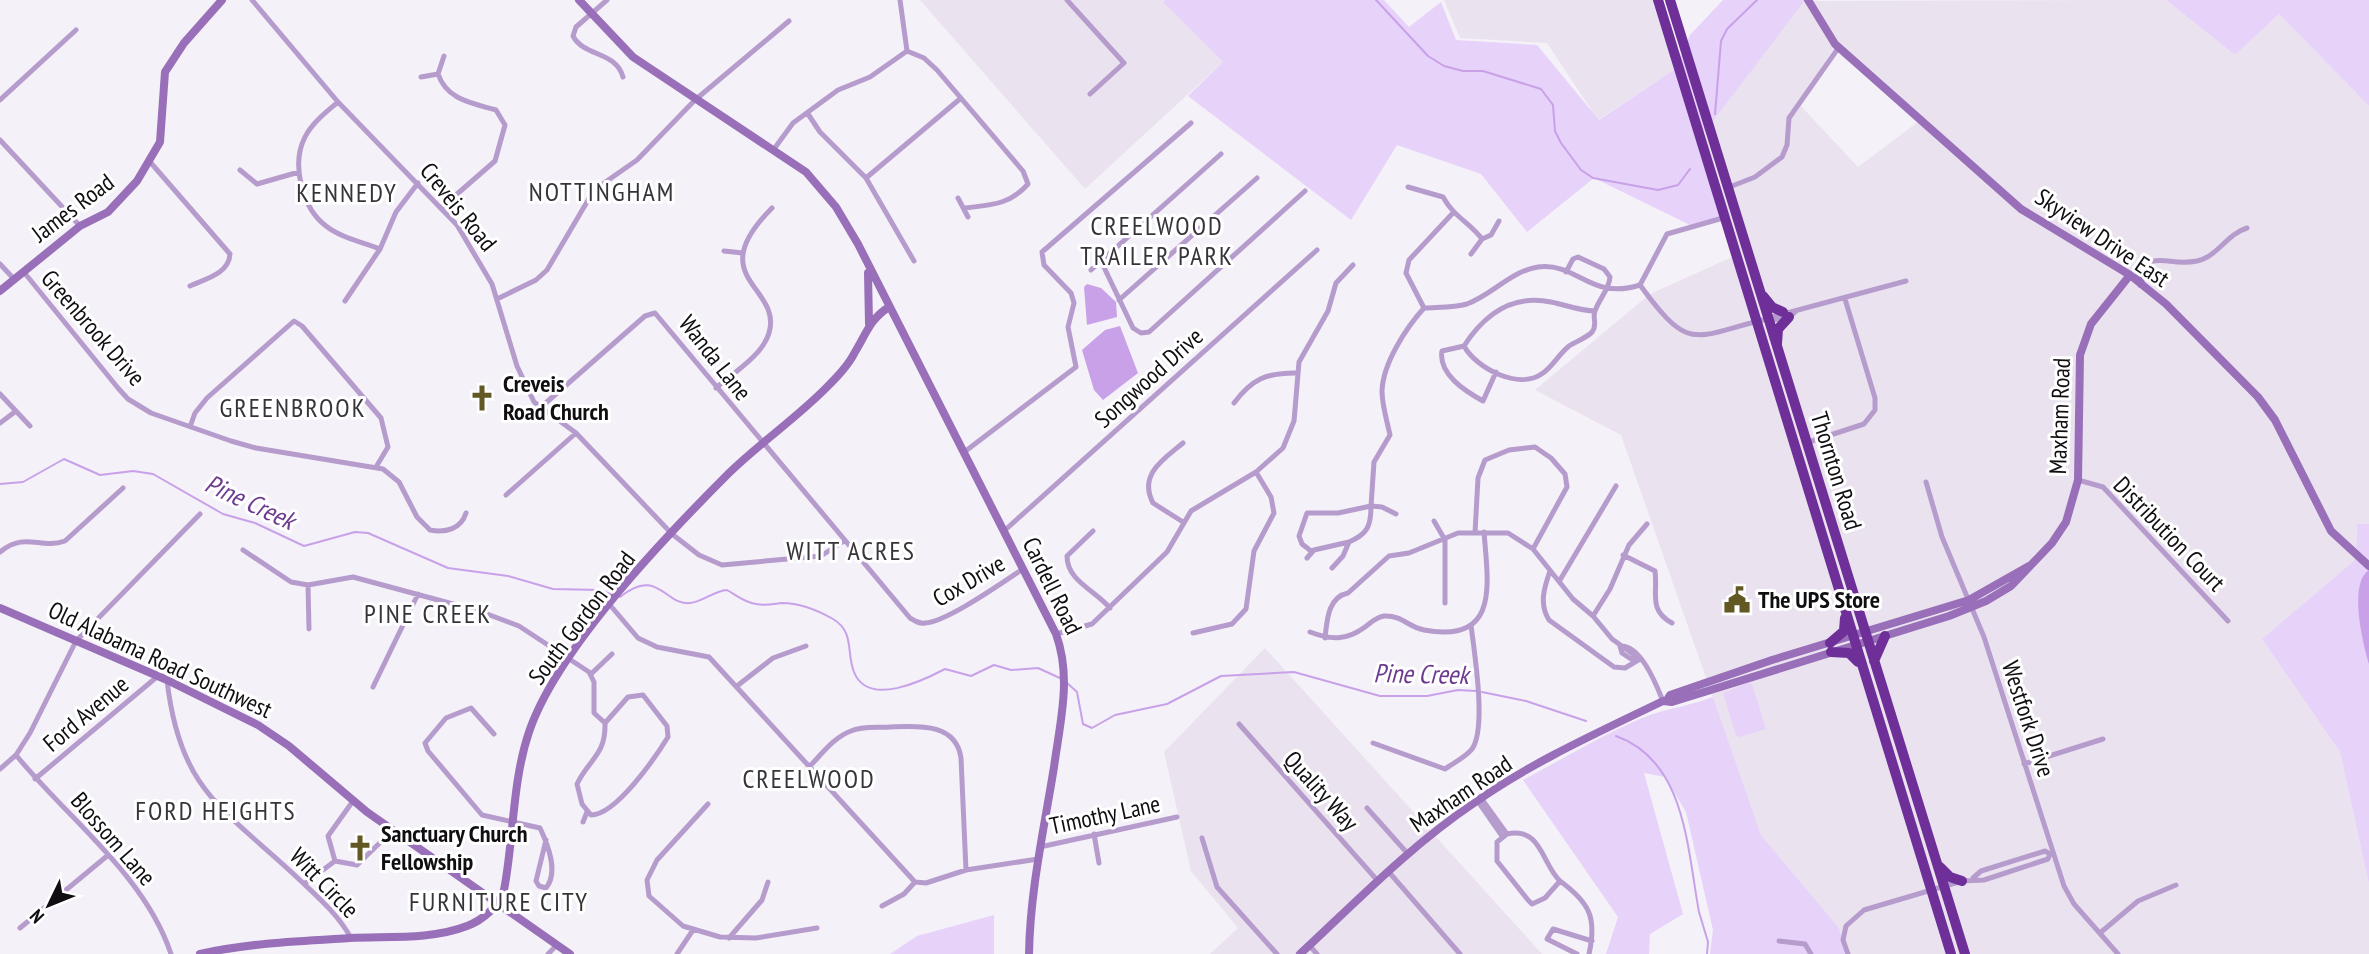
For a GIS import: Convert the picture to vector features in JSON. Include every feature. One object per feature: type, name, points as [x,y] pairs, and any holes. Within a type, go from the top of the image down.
[{"type":"highway","name":"Thornton Road","points":[[1658,0],[1951,954]]},
{"type":"highway","name":"Thornton Road","points":[[1670,0],[1965,954]]},
{"type":"highway","points":[[1758,288],[1768,303],[1789,313],[1778,329],[1778,355]]},
{"type":"highway","points":[[1846,614],[1844,631],[1831,647],[1849,653],[1863,671]]},
{"type":"highway","points":[[1873,662],[1885,636]]},
{"type":"highway","points":[[1937,864],[1950,877],[1968,879]]},
{"type":"street","name":"James Road","points":[[0,291],[80,226],[108,212],[151,163],[162,135],[165,72],[184,43],[222,0]]},
{"type":"street","name":"Creveis Road","points":[[252,0],[338,102],[441,208],[484,264],[523,383],[540,408],[576,433],[672,534],[699,555],[722,565],[821,556],[844,541]]},
{"type":"street","points":[[579,0],[590,15],[633,57],[695,100],[774,149],[806,172],[825,192],[868,266],[869,324]]},
{"type":"street","points":[[607,0],[576,27],[573,36],[586,50],[613,62],[622,77]]},
{"type":"street","points":[[900,0],[907,51]]},
{"type":"street","points":[[1067,0],[1124,63],[1090,94]]},
{"type":"street","name":"Skyview Drive East","points":[[1808,0],[1839,47],[2021,209],[2130,275],[2258,397],[2275,420],[2317,508],[2331,531],[2369,566]]},
{"type":"street","points":[[497,299],[529,284],[547,270],[594,190],[638,160],[695,100],[789,20]]},
{"type":"street","points":[[0,100],[76,30]]},
{"type":"street","points":[[1727,188],[1755,177],[1782,157],[1787,145],[1789,118],[1839,47]]},
{"type":"street","points":[[907,51],[924,58],[961,98],[1016,160],[1028,184],[1019,194],[999,205],[965,208]]},
{"type":"street","points":[[774,149],[793,123],[838,90],[870,77],[907,51]]},
{"type":"street","points":[[441,208],[495,162],[505,125],[496,110],[455,97],[446,90],[438,74],[444,55]]},
{"type":"street","points":[[421,77],[438,74]]},
{"type":"street","points":[[866,177],[961,98]]},
{"type":"street","points":[[338,102],[305,137],[299,159],[299,172],[311,208],[320,221],[329,229],[380,250]]},
{"type":"street","points":[[808,114],[820,132],[866,177],[914,261]]},
{"type":"street","points":[[963,453],[1076,367],[1068,327],[1074,303],[1071,293],[1044,265],[1042,252],[1191,123]]},
{"type":"street","points":[[0,139],[80,226]]},
{"type":"street","points":[[1091,270],[1221,154]]},
{"type":"street","points":[[151,163],[230,254],[222,270],[190,286]]},
{"type":"street","points":[[240,170],[257,184],[299,172]]},
{"type":"street","points":[[1119,300],[1257,178]]},
{"type":"street","points":[[345,301],[380,250],[396,212],[418,183]]},
{"type":"street","points":[[1408,187],[1443,197],[1452,214],[1475,229],[1482,239]]},
{"type":"street","points":[[1101,261],[1133,328],[1141,333],[1149,332],[1305,191]]},
{"type":"street","points":[[958,198],[968,217]]},
{"type":"street","points":[[716,388],[757,352],[769,333],[767,308],[748,280],[743,253],[750,233],[772,208]]},
{"type":"street","points":[[1424,308],[1406,273],[1409,260],[1452,214]]},
{"type":"street","points":[[1640,285],[1667,233],[1723,218]]},
{"type":"street","points":[[1471,254],[1482,239],[1491,235],[1499,221]]},
{"type":"street","points":[[2141,284],[2139,275],[2144,263],[2160,258],[2197,261],[2213,253],[2234,232],[2247,228]]},
{"type":"street","name":"Songwood Drive","points":[[1004,531],[1317,250]]},
{"type":"street","points":[[724,251],[743,253]]},
{"type":"street","points":[[1464,346],[1470,358],[1496,372],[1520,379],[1545,372],[1571,345],[1591,333],[1595,327],[1595,311],[1610,277],[1604,269],[1578,257],[1566,272]]},
{"type":"street","name":"Maxham Road","points":[[1866,637],[1885,636],[2011,586],[2052,543],[2066,522],[2078,480],[2080,355],[2091,324],[2130,275],[2144,263]]},
{"type":"street","points":[[0,264],[13,279]]},
{"type":"street","points":[[1056,634],[1092,624],[1167,552],[1183,522],[1198,505],[1275,458],[1290,436],[1294,413],[1295,373],[1328,311],[1336,282],[1353,265]]},
{"type":"street","name":"Cardell Road","points":[[868,266],[1056,634],[1065,664],[1065,690],[1038,859],[1029,954]]},
{"type":"street","points":[[1307,558],[1311,551],[1349,542],[1365,535],[1371,522],[1374,462],[1390,435],[1382,392],[1385,373],[1410,324],[1424,308],[1466,304],[1536,268],[1549,267],[1566,272],[1606,290],[1640,285]]},
{"type":"street","name":"Greenbrook Drive","points":[[23,271],[94,361],[128,399],[161,417],[191,424],[256,448],[376,467]]},
{"type":"street","points":[[1640,285],[1661,315],[1689,336],[1702,337],[1906,281]]},
{"type":"street","points":[[1806,443],[1864,424],[1875,410],[1875,398],[1845,299]]},
{"type":"street","points":[[1496,372],[1483,401],[1447,373],[1440,359],[1442,351],[1464,346],[1484,319],[1506,304],[1549,301],[1595,311]]},
{"type":"street","name":"South Gordon Road","points":[[499,902],[506,880],[513,822],[530,729],[570,659],[610,605],[672,534],[762,443],[825,389],[847,365],[869,324],[890,307]]},
{"type":"street","name":"Wanda Lane","points":[[540,408],[650,313],[659,316],[762,443]]},
{"type":"street","points":[[191,424],[207,398],[294,321],[302,326],[381,418],[388,447],[376,467],[399,482],[417,517],[430,530],[450,530],[461,523],[466,513]]},
{"type":"street","points":[[1234,403],[1245,388],[1261,376],[1295,373]]},
{"type":"street","points":[[0,394],[30,426]]},
{"type":"street","points":[[0,423],[16,411]]},
{"type":"street","points":[[506,495],[576,433]]},
{"type":"street","name":"Cox Drive","points":[[762,443],[900,608],[917,622],[924,624],[983,595],[1023,569]]},
{"type":"street","points":[[1183,443],[1156,466],[1148,477],[1148,485],[1153,503],[1183,522]]},
{"type":"street","points":[[1475,533],[1478,478],[1485,460],[1509,450],[1535,447],[1551,458],[1567,480],[1565,494],[1533,549]]},
{"type":"street","points":[[1194,633],[1232,624],[1246,609],[1254,551],[1274,513],[1271,497],[1256,472]]},
{"type":"street","name":"Distribution Court","points":[[2078,480],[2103,487],[2228,621]]},
{"type":"street","name":"Westfork Drive","points":[[1926,482],[1944,542],[1971,604],[2051,854],[2069,895],[2118,954]]},
{"type":"street","points":[[1560,580],[1616,486]]},
{"type":"street","points":[[0,552],[26,540],[53,543],[65,541],[122,488]]},
{"type":"street","points":[[1311,551],[1299,536],[1307,513],[1338,513],[1371,506],[1396,514]]},
{"type":"street","points":[[0,769],[16,755],[76,641],[201,514]]},
{"type":"street","points":[[1434,521],[1445,540],[1445,603]]},
{"type":"street","points":[[1593,616],[1610,589],[1623,555],[1647,524]]},
{"type":"street","points":[[1093,531],[1068,556],[1067,568],[1074,578],[1110,608]]},
{"type":"street","points":[[1310,632],[1337,640],[1361,630],[1379,617],[1395,615],[1423,630],[1440,631],[1471,625],[1482,617],[1486,599],[1483,532]]},
{"type":"street","points":[[1325,638],[1327,616],[1340,595],[1348,593],[1389,556],[1445,540],[1458,533],[1508,533],[1533,549],[1573,599],[1593,616],[1620,646],[1636,652],[1650,671],[1665,701]]},
{"type":"street","points":[[1332,568],[1343,556],[1349,542]]},
{"type":"street","points":[[243,551],[291,582],[308,585],[353,577],[519,626],[591,674],[594,685],[594,713],[605,723]]},
{"type":"street","points":[[1623,555],[1655,571],[1654,604],[1657,612],[1672,622]]},
{"type":"street","points":[[1550,571],[1543,593],[1544,612],[1549,620],[1615,667],[1625,668],[1638,658]]},
{"type":"street","points":[[308,585],[309,629]]},
{"type":"street","points":[[373,687],[418,594]]},
{"type":"street","name":"Maxham Road","points":[[1300,954],[1377,880],[1479,799],[1582,741],[1665,701],[1670,695],[1769,660],[1854,641],[1971,604]]},
{"type":"street","points":[[610,605],[638,638],[657,647],[707,655],[915,882],[926,883],[966,870],[1038,859]]},
{"type":"street","name":"Old Alabama Road Southwest","points":[[0,608],[162,678],[229,709],[275,735],[353,801],[570,954]]},
{"type":"street","points":[[1373,743],[1445,769],[1472,749],[1477,735],[1478,683],[1471,625]]},
{"type":"street","points":[[737,686],[765,663],[806,646]]},
{"type":"street","name":"Maxham Road","points":[[1665,701],[1672,702],[1831,647]]},
{"type":"street","points":[[591,674],[612,654]]},
{"type":"street","points":[[1730,683],[1737,676],[1766,666],[1769,660]]},
{"type":"street","name":"Ford Avenue","points":[[36,779],[162,678]]},
{"type":"street","name":"Witt Circle","points":[[162,678],[179,742],[201,786],[240,830],[335,913],[351,938]]},
{"type":"street","points":[[583,822],[587,812],[577,783],[602,749],[605,723],[628,697],[643,695],[667,726],[668,737],[628,790],[612,806],[596,815],[587,812]]},
{"type":"street","points":[[494,734],[471,708],[446,718],[425,743],[428,751],[482,815],[540,828],[545,840],[552,870],[551,882],[546,888],[539,886],[536,881],[545,840]]},
{"type":"street","name":"Quality Way","points":[[1239,724],[1377,880]]},
{"type":"street","points":[[809,767],[846,733],[862,728],[922,726],[949,735],[959,747],[961,758],[966,870]]},
{"type":"street","points":[[2024,764],[2103,739]]},
{"type":"street","name":"Blossom Lane","points":[[16,755],[107,856],[153,913],[172,954]]},
{"type":"street","points":[[1479,799],[1505,835]]},
{"type":"street","points":[[335,861],[328,836],[353,801]]},
{"type":"street","points":[[708,804],[657,860],[647,880],[649,896],[673,920],[693,930],[729,938],[756,938],[817,928]]},
{"type":"street","points":[[1367,808],[1408,854]]},
{"type":"street","name":"Timothy Lane","points":[[1040,847],[1177,817]]},
{"type":"street","points":[[335,861],[351,866],[360,864],[393,830]]},
{"type":"street","points":[[1560,881],[1545,898],[1532,904],[1497,861],[1495,850],[1505,835],[1521,833],[1537,842],[1545,856],[1546,865],[1584,902],[1595,930],[1589,954]]},
{"type":"street","points":[[1094,834],[1099,863]]},
{"type":"street","points":[[1202,838],[1217,887],[1278,954]]},
{"type":"street","points":[[1848,954],[1843,936],[1849,921],[1864,910],[1968,879],[1984,880],[2048,859],[2051,854]]},
{"type":"street","points":[[20,928],[107,856]]},
{"type":"street","points":[[304,884],[335,861]]},
{"type":"street","points":[[1388,872],[1460,954]]},
{"type":"street","points":[[729,938],[762,900],[768,882]]},
{"type":"street","points":[[882,906],[904,894],[915,882]]},
{"type":"street","points":[[2100,933],[2146,895],[2176,885]]},
{"type":"street","points":[[200,954],[454,929],[483,917],[499,902]]},
{"type":"street","points":[[1577,954],[1547,939],[1553,929],[1592,941]]},
{"type":"street","points":[[677,954],[693,930]]},
{"type":"street","points":[[1779,941],[1805,944],[1811,954]]},
{"type":"street","points":[[548,954],[557,945]]},
{"type":"street","points":[[1309,945],[1317,954]]},
{"type":"shaded area","points":[[920,0],[1165,0],[1223,62],[1085,189]]},
{"type":"shaded area","points":[[1384,0],[1409,27],[1441,2],[1456,40],[1537,45],[1599,120],[1675,69],[1690,35],[1723,0],[1805,0],[1701,137],[1730,215],[1690,225],[1594,178],[1527,232],[1481,174],[1397,145],[1351,220],[1188,96],[1223,62],[1163,2]]},
{"type":"shaded area","points":[[1444,0],[1658,0],[1653,3],[1675,69],[1598,120],[1547,43],[1460,38]]},
{"type":"shaded area","points":[[2166,0],[2235,55],[2279,14],[2369,106],[2369,524],[2357,524],[2356,559],[2262,639],[2340,752],[2369,884],[2369,954],[1847,954],[1839,928],[1761,835],[1621,435],[1535,390],[1650,294],[1741,253],[1701,137],[1803,1]],"holes":[[[1833,49],[1919,121],[1858,167],[1799,104]]]},
{"type":"shaded area","points":[[2166,0],[2369,0],[2369,106],[2279,14],[2235,55]]},
{"type":"shaded area","points":[[1087,284],[1101,288],[1116,302],[1117,317],[1087,325],[1084,287]]},
{"type":"shaded area","points":[[1120,326],[1138,373],[1103,400],[1094,390],[1082,350],[1105,330]]},
{"type":"shaded area","points":[[2357,524],[2369,524],[2369,884],[2340,752],[2262,639],[2356,559]]},
{"type":"shaded area","points":[[2369,570],[2369,664],[2358,600],[2359,587]]},
{"type":"shaded area","points":[[1265,648],[1542,954],[1210,954],[1238,928],[1191,871],[1164,752]]},
{"type":"shaded area","points":[[1748,683],[1752,684],[1766,729],[1740,737],[1736,735],[1723,693]]},
{"type":"shaded area","points":[[1713,697],[1761,835],[1839,928],[1847,954],[1710,954],[1713,930],[1686,812],[1665,777],[1644,773],[1683,914],[1650,934],[1649,954],[1606,954],[1618,917],[1523,780],[1602,737],[1650,715]]},
{"type":"shaded area","points":[[994,915],[994,954],[890,954],[917,936]]},
{"type":"waterway","points":[[1376,0],[1428,56],[1444,66],[1463,71],[1483,71],[1541,89],[1553,105],[1555,131],[1561,143],[1581,170],[1593,178],[1658,190],[1678,185],[1690,169]]},
{"type":"waterway","points":[[1715,114],[1721,41],[1727,29],[1757,0]]},
{"type":"waterway","name":"Pine Creek","points":[[0,484],[23,482],[64,459],[100,475],[133,471],[153,474],[223,514],[255,523],[304,546],[355,532],[368,533],[448,568],[508,576],[553,589],[600,590],[613,595]]},
{"type":"waterway","name":"Pine Creek","points":[[620,597],[643,585],[652,586],[681,602],[699,601],[727,590],[752,603],[789,603],[809,608],[840,624],[847,636],[854,672],[861,683],[871,688],[897,688],[945,669],[971,676],[994,665],[1011,670],[1038,668],[1062,679]]},
{"type":"waterway","name":"Pine Creek","points":[[1066,682],[1077,692],[1083,724],[1092,728],[1115,715],[1167,704],[1221,676],[1294,672],[1380,696],[1427,696],[1458,690],[1476,691]]},
{"type":"waterway","name":"Pine Creek","points":[[1482,692],[1526,701],[1586,721]]},
{"type":"waterway","points":[[1616,736],[1639,748],[1657,765],[1670,786],[1686,835],[1699,912],[1708,942],[1707,954]]},
{"type":"place","name":"Creveis Road Church","points":[[482,398]]},
{"type":"place","name":"The UPS Store","points":[[1737,600]]},
{"type":"place","name":"Sanctuary Church Fellowship","points":[[360,848]]},
{"type":"district","name":"NOTTINGHAM","points":[[602,192]]},
{"type":"district","name":"KENNEDY","points":[[347,193]]},
{"type":"district","name":"CREELWOOD TRAILER PARK","points":[[1157,241]]},
{"type":"district","name":"GREENBROOK","points":[[293,408]]},
{"type":"district","name":"WITT ACRES","points":[[851,551]]},
{"type":"district","name":"PINE CREEK","points":[[428,614]]},
{"type":"district","name":"CREELWOOD","points":[[809,779]]},
{"type":"district","name":"FORD HEIGHTS","points":[[216,811]]},
{"type":"district","name":"FURNITURE CITY","points":[[499,902]]}]
